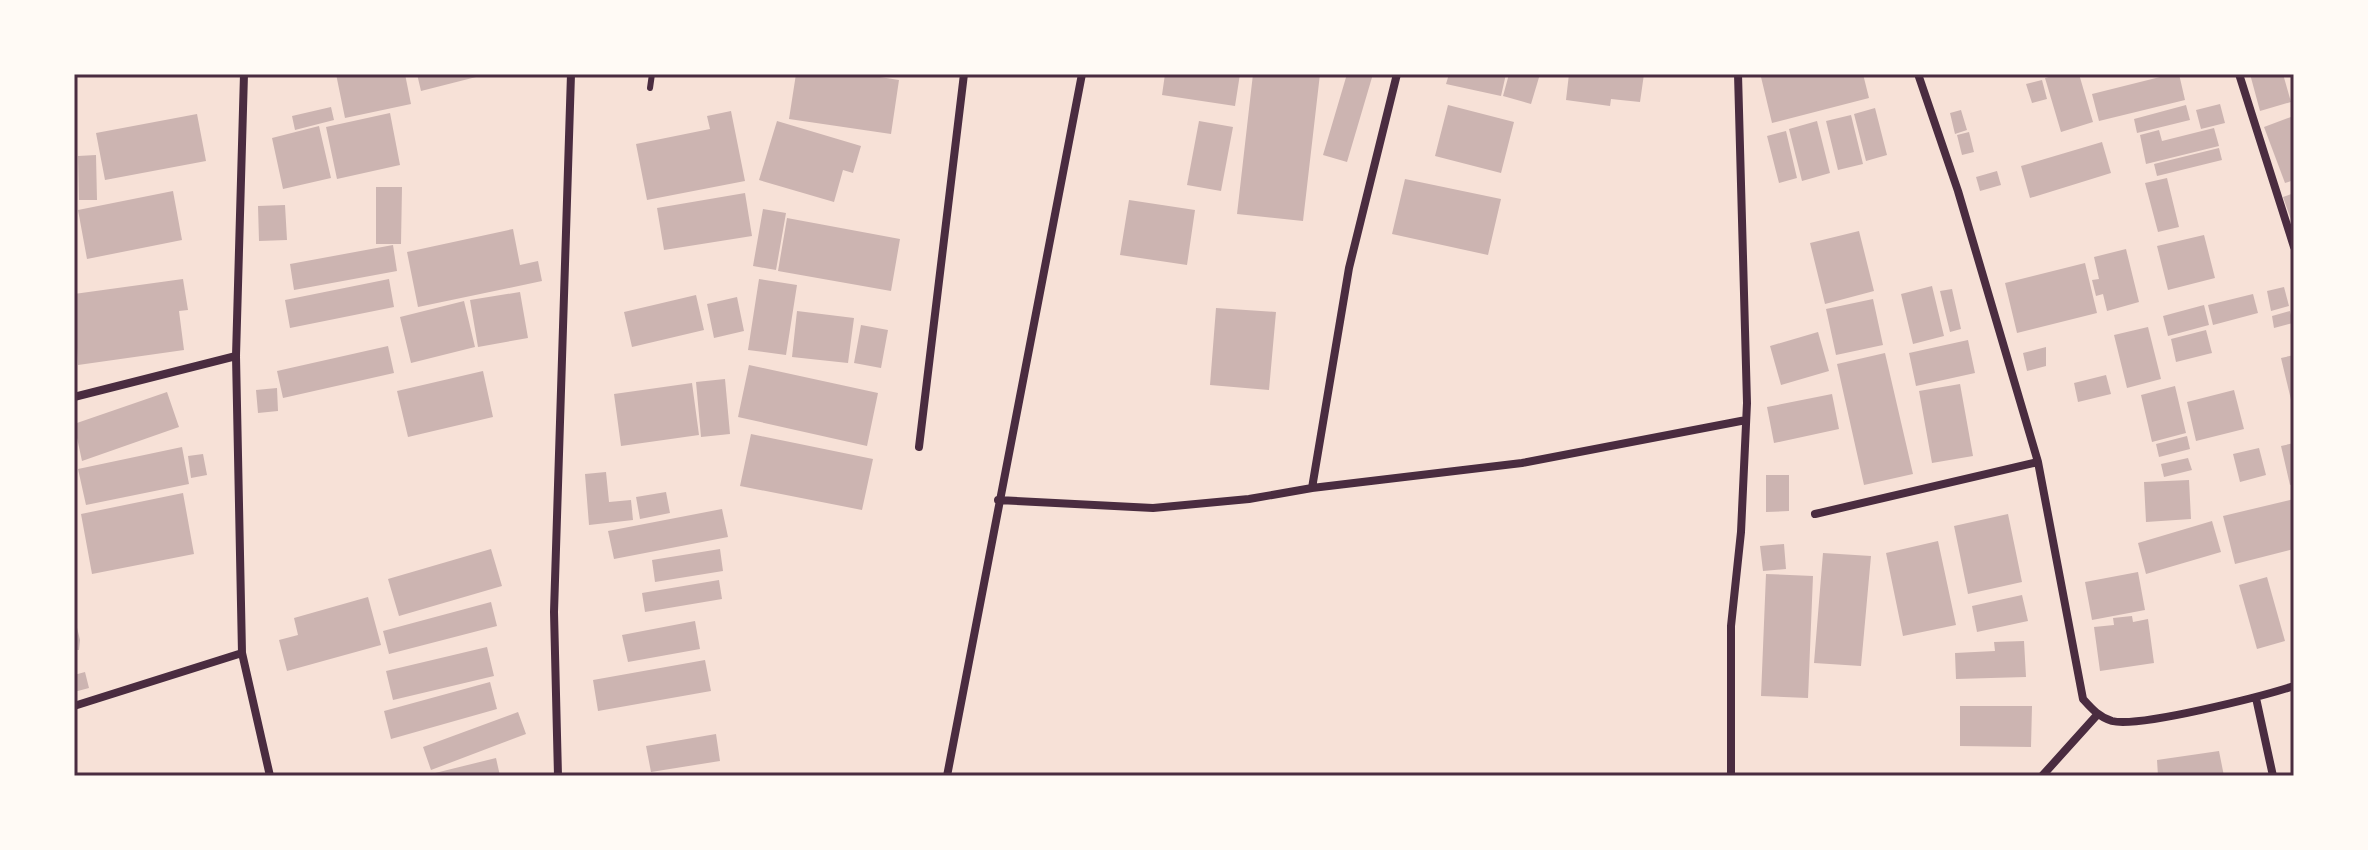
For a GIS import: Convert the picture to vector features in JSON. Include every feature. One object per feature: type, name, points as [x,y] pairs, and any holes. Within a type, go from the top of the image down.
[{"type":"street","points":[[244,74],[236,356],[242,653],[270,776]]},
{"type":"street","points":[[558,776],[554,612],[571,74]]},
{"type":"street","points":[[919,447],[964,74]]},
{"type":"street","points":[[947,776],[1082,74]]},
{"type":"street","points":[[1312,488],[1349,268],[1397,74]]},
{"type":"street","points":[[1731,776],[1731,626],[1741,532],[1746,420],[1738,74]]},
{"type":"street","points":[[1918,74],[1958,191],[2038,462],[2083,699],[2097,715],[2115,722],[2137,721],[2256,698],[2294,686]]},
{"type":"street","points":[[2239,74],[2294,247]]},
{"type":"street","points":[[74,397],[236,356]]},
{"type":"street","points":[[998,500],[1153,508],[1249,499],[1312,488],[1522,463],[1746,420]]},
{"type":"street","points":[[1815,514],[2038,462]]},
{"type":"street","points":[[74,706],[242,653]]},
{"type":"street","points":[[2256,698],[2273,776]]},
{"type":"street","points":[[2042,776],[2097,715]]},
{"type":"lane","points":[[650,88],[652,74]]},
{"type":"building","points":[[336,74],[405,74],[411,104],[345,118]]},
{"type":"building","points":[[417,74],[484,74],[484,75],[421,91]]},
{"type":"building","points":[[796,74],[861,74],[899,80],[891,134],[789,119]]},
{"type":"building","points":[[1165,74],[1240,74],[1235,106],[1162,95]]},
{"type":"building","points":[[1253,74],[1320,74],[1303,221],[1237,214]]},
{"type":"building","points":[[1347,74],[1373,74],[1347,162],[1323,155]]},
{"type":"building","points":[[1449,74],[1506,74],[1501,96],[1446,84]]},
{"type":"building","points":[[1509,74],[1540,74],[1531,104],[1503,96]]},
{"type":"building","points":[[1569,74],[1644,74],[1640,102],[1611,99],[1610,106],[1566,100]]},
{"type":"building","points":[[1772,74],[1863,74],[1869,98],[1772,123],[1761,77]]},
{"type":"building","points":[[2079,74],[2093,122],[2061,132],[2045,78]]},
{"type":"building","points":[[2179,74],[2185,100],[2099,121],[2092,94]]},
{"type":"building","points":[[2250,74],[2283,74],[2291,102],[2260,111]]},
{"type":"building","points":[[2042,80],[2047,99],[2032,103],[2026,84]]},
{"type":"building","points":[[2220,104],[2225,123],[2201,129],[2196,110]]},
{"type":"building","points":[[1448,105],[1514,122],[1501,173],[1435,156]]},
{"type":"building","points":[[2186,105],[2190,120],[2137,133],[2134,119]]},
{"type":"building","points":[[331,107],[334,120],[295,130],[292,116]]},
{"type":"building","points":[[1875,108],[1887,155],[1866,161],[1854,114]]},
{"type":"building","points":[[1961,110],[1967,130],[1955,134],[1950,113]]},
{"type":"building","points":[[731,111],[745,181],[647,200],[636,144],[710,129],[707,116]]},
{"type":"building","points":[[390,113],[400,165],[337,179],[326,127]]},
{"type":"building","points":[[197,114],[206,161],[105,180],[96,133]]},
{"type":"building","points":[[1851,115],[1863,164],[1838,170],[1826,121]]},
{"type":"building","points":[[2291,117],[2294,180],[2285,183],[2264,127]]},
{"type":"building","points":[[777,121],[861,146],[853,173],[843,170],[834,202],[759,180]]},
{"type":"building","points":[[1199,121],[1233,127],[1221,191],[1187,185]]},
{"type":"building","points":[[1817,121],[1830,173],[1802,181],[1789,129]]},
{"type":"building","points":[[319,126],[331,178],[283,189],[272,138]]},
{"type":"building","points":[[2214,128],[2219,146],[2146,164],[2140,135],[2159,130],[2162,141]]},
{"type":"building","points":[[1786,131],[1797,178],[1779,183],[1767,136]]},
{"type":"building","points":[[1969,132],[1974,152],[1962,155],[1957,135]]},
{"type":"building","points":[[2102,142],[2111,173],[2030,198],[2021,166]]},
{"type":"building","points":[[2219,148],[2222,160],[2157,176],[2154,164]]},
{"type":"building","points":[[96,155],[97,200],[79,200],[78,156]]},
{"type":"building","points":[[1997,171],[2001,185],[1980,191],[1976,177]]},
{"type":"building","points":[[2167,178],[2179,227],[2158,232],[2145,183]]},
{"type":"building","points":[[1405,179],[1501,199],[1488,255],[1392,234]]},
{"type":"building","points":[[376,187],[402,187],[401,244],[376,244]]},
{"type":"building","points":[[173,191],[182,240],[87,259],[78,210]]},
{"type":"building","points":[[745,193],[752,236],[664,250],[657,208]]},
{"type":"building","points":[[2294,193],[2294,228],[2283,197]]},
{"type":"building","points":[[1129,200],[1195,210],[1187,265],[1120,255]]},
{"type":"building","points":[[285,205],[287,240],[259,241],[258,206]]},
{"type":"building","points":[[763,209],[786,213],[776,270],[753,266]]},
{"type":"building","points":[[787,218],[900,239],[891,291],[778,271]]},
{"type":"building","points":[[513,229],[520,265],[538,261],[542,281],[418,307],[407,252]]},
{"type":"building","points":[[1859,231],[1874,291],[1825,304],[1810,243]]},
{"type":"building","points":[[2204,235],[2215,278],[2168,290],[2157,246]]},
{"type":"building","points":[[393,245],[397,271],[294,290],[290,264]]},
{"type":"building","points":[[2126,249],[2139,302],[2107,311],[2103,294],[2096,296],[2092,280],[2099,279],[2094,257]]},
{"type":"building","points":[[2085,263],[2097,313],[2017,333],[2005,283]]},
{"type":"building","points":[[183,279],[188,310],[179,311],[184,350],[78,365],[74,294]]},
{"type":"building","points":[[389,279],[394,307],[290,328],[285,300]]},
{"type":"building","points":[[759,279],[797,285],[786,355],[748,350]]},
{"type":"building","points":[[1932,286],[1944,336],[1913,344],[1901,294]]},
{"type":"building","points":[[2284,287],[2289,306],[2271,311],[2267,291]]},
{"type":"building","points":[[1952,289],[1961,329],[1950,332],[1940,291]]},
{"type":"building","points":[[520,292],[528,338],[478,347],[470,300]]},
{"type":"building","points":[[2253,294],[2258,313],[2213,325],[2208,305]]},
{"type":"building","points":[[696,295],[704,330],[632,347],[624,312]]},
{"type":"building","points":[[737,297],[744,331],[714,338],[707,304]]},
{"type":"building","points":[[1873,299],[1883,345],[1836,355],[1826,309]]},
{"type":"building","points":[[464,301],[475,347],[411,363],[400,317]]},
{"type":"building","points":[[2204,305],[2209,325],[2168,336],[2163,316]]},
{"type":"building","points":[[1216,308],[1276,312],[1269,390],[1210,385]]},
{"type":"building","points":[[797,311],[854,318],[848,363],[792,357]]},
{"type":"building","points":[[2290,311],[2293,323],[2274,328],[2272,316]]},
{"type":"building","points":[[861,325],[888,330],[881,368],[854,363]]},
{"type":"building","points":[[2148,327],[2161,379],[2127,388],[2114,335]]},
{"type":"building","points":[[2206,330],[2212,353],[2176,362],[2171,339]]},
{"type":"building","points":[[1818,332],[1829,371],[1781,385],[1770,346]]},
{"type":"building","points":[[1968,340],[1975,373],[1916,386],[1909,353]]},
{"type":"building","points":[[388,346],[394,373],[283,398],[277,371]]},
{"type":"building","points":[[2046,347],[2046,366],[2027,371],[2023,353]]},
{"type":"building","points":[[1885,353],[1913,474],[1864,485],[1837,364]]},
{"type":"building","points":[[2294,355],[2294,408],[2293,408],[2281,358]]},
{"type":"building","points":[[749,365],[878,393],[867,446],[738,417]]},
{"type":"building","points":[[483,371],[493,417],[408,437],[397,391]]},
{"type":"building","points":[[2106,375],[2111,394],[2078,402],[2074,383]]},
{"type":"building","points":[[725,379],[730,434],[701,437],[696,382]]},
{"type":"building","points":[[692,383],[699,435],[621,446],[614,394]]},
{"type":"building","points":[[1960,384],[1973,456],[1932,463],[1919,391]]},
{"type":"building","points":[[2175,386],[2186,433],[2152,442],[2141,395]]},
{"type":"building","points":[[277,388],[278,411],[258,413],[256,390]]},
{"type":"building","points":[[2234,390],[2244,429],[2196,441],[2187,402]]},
{"type":"building","points":[[167,392],[179,427],[82,461],[74,424]]},
{"type":"building","points":[[1832,394],[1839,429],[1774,443],[1767,407]]},
{"type":"building","points":[[751,434],[873,459],[862,510],[740,486]]},
{"type":"building","points":[[2187,436],[2190,449],[2159,457],[2156,444]]},
{"type":"building","points":[[2294,443],[2294,484],[2290,485],[2281,446]]},
{"type":"building","points":[[182,447],[189,484],[86,505],[78,469]]},
{"type":"building","points":[[2259,448],[2266,475],[2240,482],[2233,454]]},
{"type":"building","points":[[203,454],[207,475],[191,478],[188,456]]},
{"type":"building","points":[[2188,458],[2192,470],[2164,477],[2161,464]]},
{"type":"building","points":[[606,472],[609,502],[631,500],[633,520],[589,525],[585,474]]},
{"type":"building","points":[[1766,475],[1789,475],[1789,511],[1766,512]]},
{"type":"building","points":[[2189,480],[2191,519],[2146,522],[2144,482]]},
{"type":"building","points":[[666,492],[670,513],[640,519],[636,497]]},
{"type":"building","points":[[183,493],[194,554],[92,574],[81,514]]},
{"type":"building","points":[[2294,499],[2294,549],[2235,564],[2223,516]]},
{"type":"building","points":[[722,509],[728,537],[614,559],[608,531]]},
{"type":"building","points":[[2008,514],[2022,582],[1968,594],[1954,526]]},
{"type":"building","points":[[2212,521],[2221,552],[2146,574],[2138,543]]},
{"type":"building","points":[[1938,541],[1956,625],[1903,636],[1886,553]]},
{"type":"building","points":[[1784,544],[1786,569],[1763,571],[1760,546]]},
{"type":"building","points":[[491,549],[502,586],[399,616],[388,579]]},
{"type":"building","points":[[720,549],[723,571],[655,582],[652,560]]},
{"type":"building","points":[[1823,553],[1871,556],[1861,666],[1814,663]]},
{"type":"building","points":[[2138,572],[2145,610],[2092,620],[2085,582]]},
{"type":"building","points":[[1766,574],[1813,576],[1808,698],[1761,696]]},
{"type":"building","points":[[2267,577],[2285,641],[2257,649],[2239,585]]},
{"type":"building","points":[[719,580],[722,599],[645,612],[642,593]]},
{"type":"building","points":[[2022,595],[2028,621],[1977,632],[1972,606]]},
{"type":"building","points":[[368,597],[381,645],[287,671],[279,640],[298,635],[294,618]]},
{"type":"building","points":[[491,602],[497,626],[389,654],[383,631]]},
{"type":"building","points":[[74,615],[80,640],[79,650],[74,650]]},
{"type":"building","points":[[2132,616],[2133,622],[2148,619],[2154,663],[2100,671],[2094,627],[2114,625],[2113,618]]},
{"type":"building","points":[[695,621],[700,649],[628,662],[622,635]]},
{"type":"building","points":[[2024,641],[2026,677],[1956,679],[1955,653],[1995,651],[1994,642]]},
{"type":"building","points":[[487,647],[494,676],[393,700],[386,671]]},
{"type":"building","points":[[705,660],[711,691],[598,711],[593,680]]},
{"type":"building","points":[[85,672],[89,688],[74,692],[74,675]]},
{"type":"building","points":[[490,682],[497,709],[391,739],[384,711]]},
{"type":"building","points":[[1960,706],[2032,706],[2031,747],[1960,746]]},
{"type":"building","points":[[518,712],[526,734],[431,770],[423,747]]},
{"type":"building","points":[[716,734],[720,761],[651,772],[646,746]]},
{"type":"building","points":[[2219,751],[2224,776],[2158,776],[2157,760]]},
{"type":"building","points":[[496,758],[500,776],[427,776],[427,775]]}]
